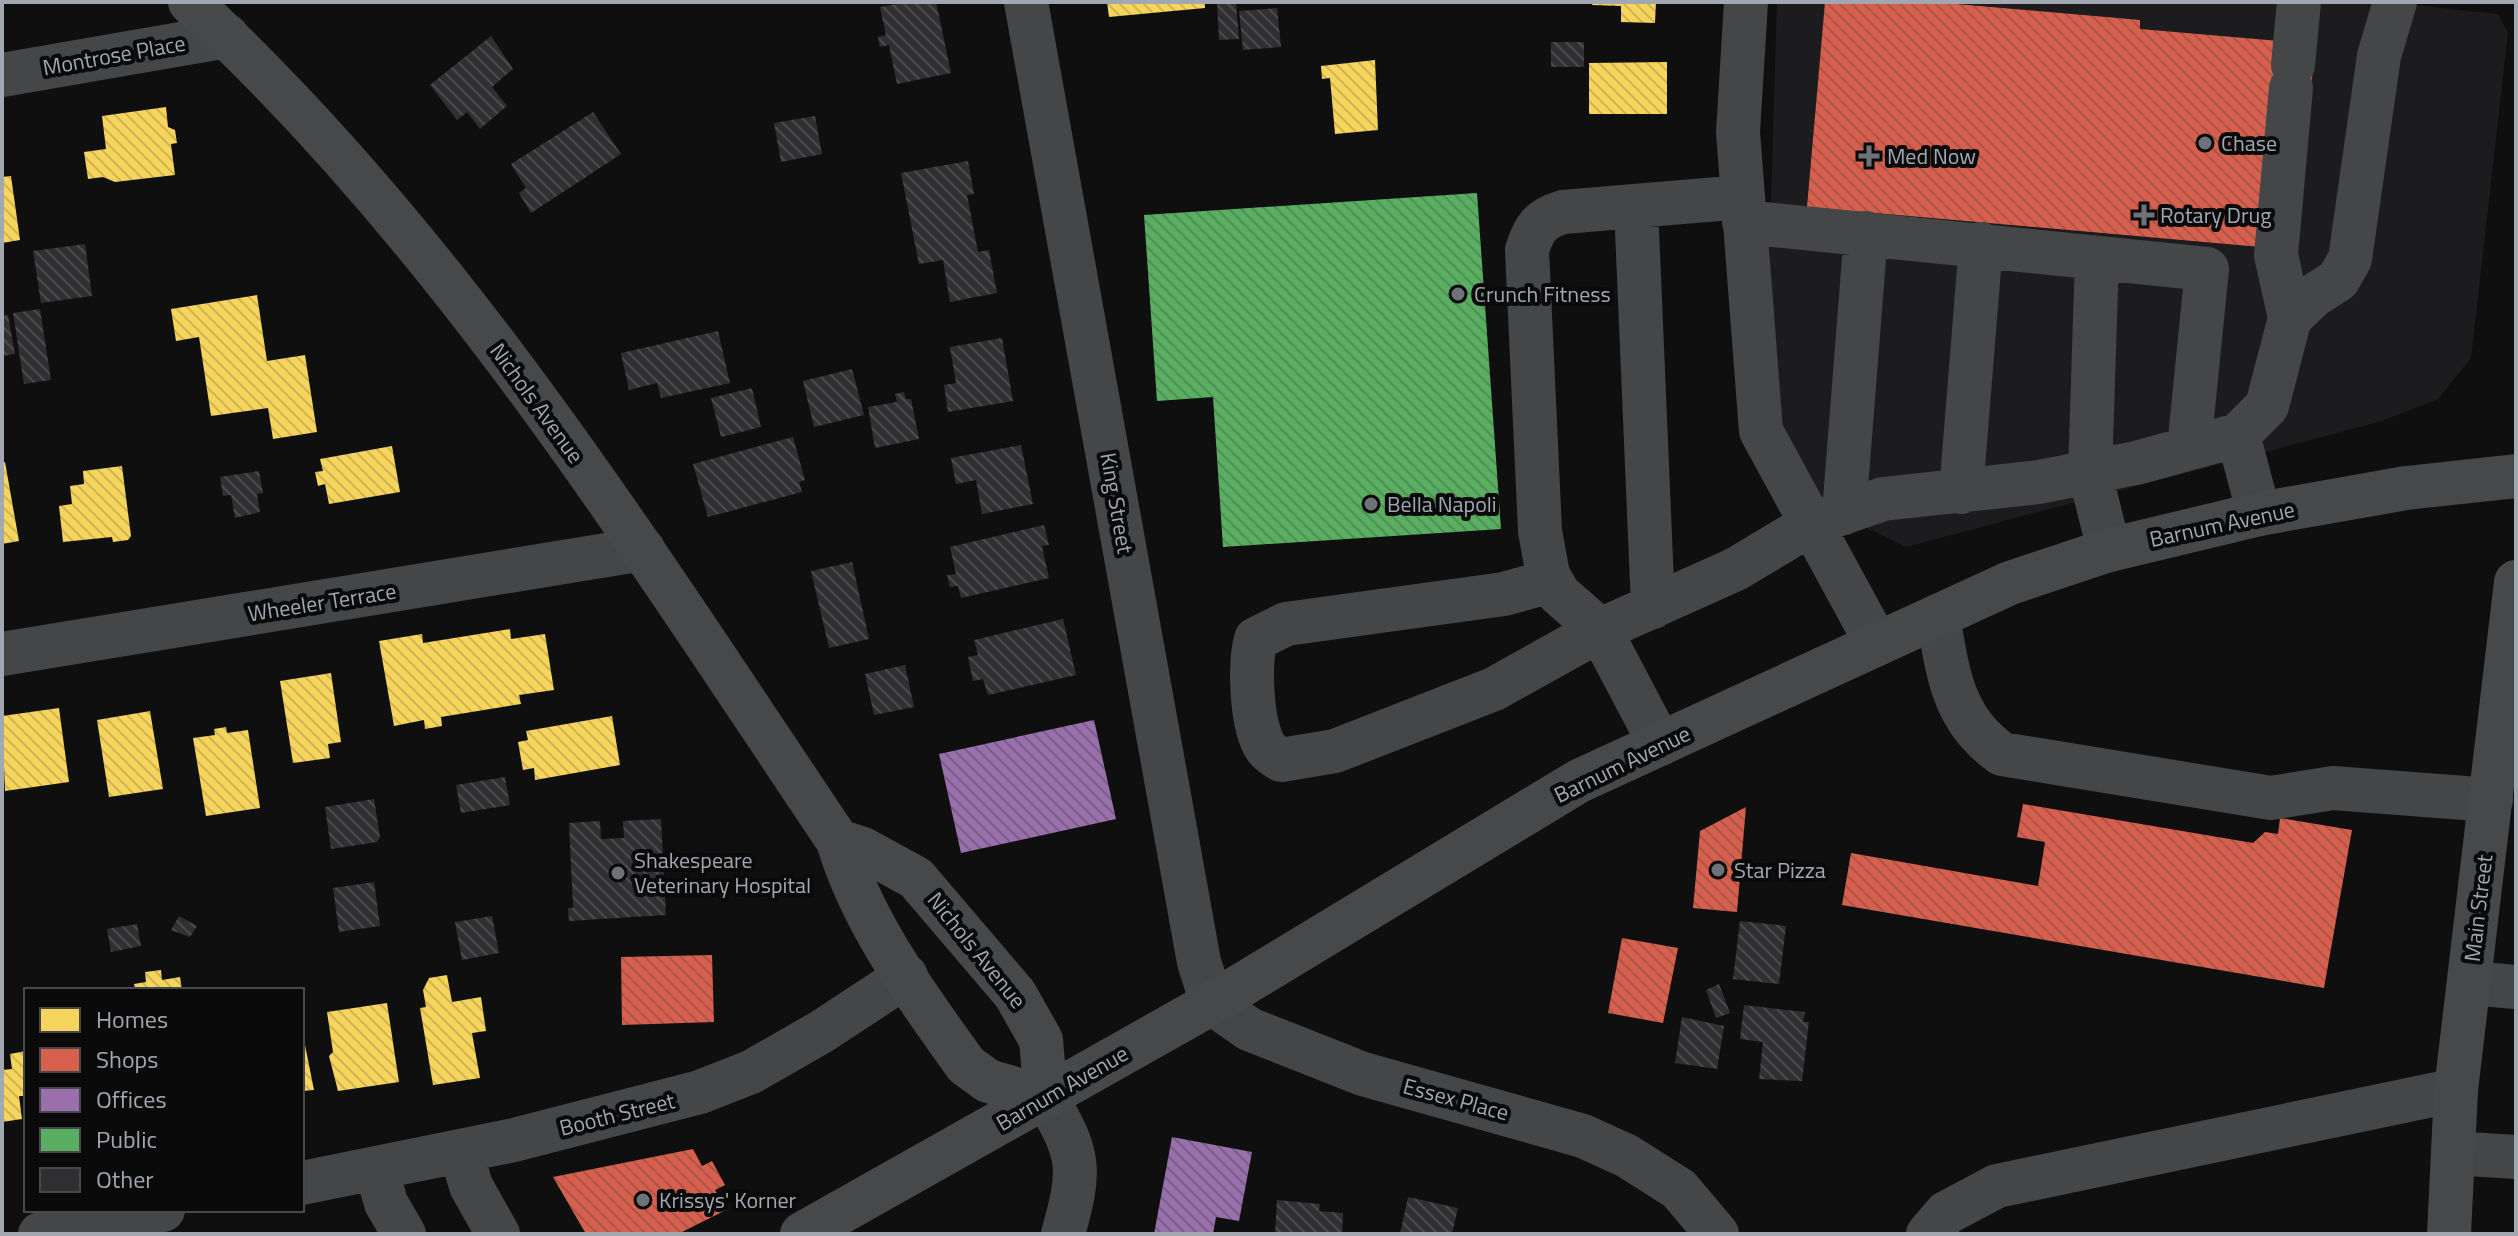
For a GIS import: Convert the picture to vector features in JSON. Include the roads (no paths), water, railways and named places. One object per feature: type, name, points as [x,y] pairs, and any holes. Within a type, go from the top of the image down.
[{"type":"main road","name":"Nichols Avenue","points":[[190,2],[326,137],[394,215],[535,399],[643,549],[838,841],[849,878],[906,976],[975,1074],[988,1081],[1046,1098],[1041,1040],[1027,1011],[1006,983],[916,878],[863,849],[838,841]]},
{"type":"main road","name":"Barnum Avenue","points":[[802,1234],[1212,1003],[1579,781],[2010,583],[2109,550],[2259,514],[2406,488],[2516,476]]},
{"type":"main road","name":"Main Street","points":[[2449,1234],[2456,1090],[2491,800],[2508,726],[2516,582]]},
{"type":"street","name":"King Street","points":[[1026,2],[1199,962],[1212,1003]]},
{"type":"street","points":[[1746,2],[1738,132],[1761,431],[1827,518],[1877,644]]},
{"type":"street","points":[[1551,581],[1504,594],[1286,624],[1256,639],[1250,661],[1251,692],[1264,746],[1281,760],[1335,751],[1494,689],[1600,630],[1736,569],[1827,518],[1883,499],[1961,492],[2090,473],[2238,435],[2267,406],[2290,318],[2276,255],[2299,2]]},
{"type":"street","points":[[2290,318],[2313,296],[2338,280],[2350,259],[2379,56],[2395,2]]},
{"type":"street","name":"Montrose Place","points":[[2,75],[227,36]]},
{"type":"street","points":[[1636,206],[1653,607]]},
{"type":"street","points":[[1660,744],[1600,630],[1566,602],[1551,581],[1540,531],[1527,250],[1534,228],[1545,217],[1563,212],[1636,206],[1743,210],[1866,233],[2207,269],[2189,448]]},
{"type":"street","points":[[1827,518],[1866,233]]},
{"type":"street","points":[[1961,492],[1981,244]]},
{"type":"street","points":[[2097,258],[2090,473],[2109,550]]},
{"type":"street","points":[[2238,435],[2259,514]]},
{"type":"street","name":"Wheeler Terrace","points":[[2,654],[643,549]]},
{"type":"street","points":[[1938,616],[1948,673],[1962,712],[1979,738],[2002,754],[2271,798],[2333,788],[2491,800]]},
{"type":"street","name":"Booth Street","points":[[304,1183],[461,1152],[667,1102],[725,1083],[821,1032],[906,976]]},
{"type":"street","points":[[2469,983],[2516,987]]},
{"type":"street","name":"Essex Place","points":[[1212,1003],[1249,1029],[1363,1074],[1583,1136],[1658,1174],[1706,1219]]},
{"type":"street","points":[[1928,1234],[1946,1213],[1997,1186],[2456,1090]]},
{"type":"street","points":[[1046,1098],[1070,1140],[1077,1174],[1063,1234]]},
{"type":"street","points":[[461,1152],[471,1186],[498,1234]]},
{"type":"street","points":[[2453,1153],[2516,1157]]},
{"type":"street","points":[[376,1168],[386,1203],[404,1234]]},
{"type":"street","points":[[40,1234],[153,1212]]},
{"type":"place","name":"Chase","points":[[2205,143]]},
{"type":"place","name":"Med Now","points":[[1869,156]]},
{"type":"place","name":"Rotary Drug","points":[[2144,215]]},
{"type":"place","name":"Crunch Fitness","points":[[1458,294]]},
{"type":"place","name":"Bella Napoli","points":[[1371,504]]},
{"type":"place","name":"Star Pizza","points":[[1718,870]]},
{"type":"place","name":"Shakespeare Veterinary Hospital","points":[[618,873]]},
{"type":"place","name":"Krissys' Korner","points":[[643,1200]]}]
